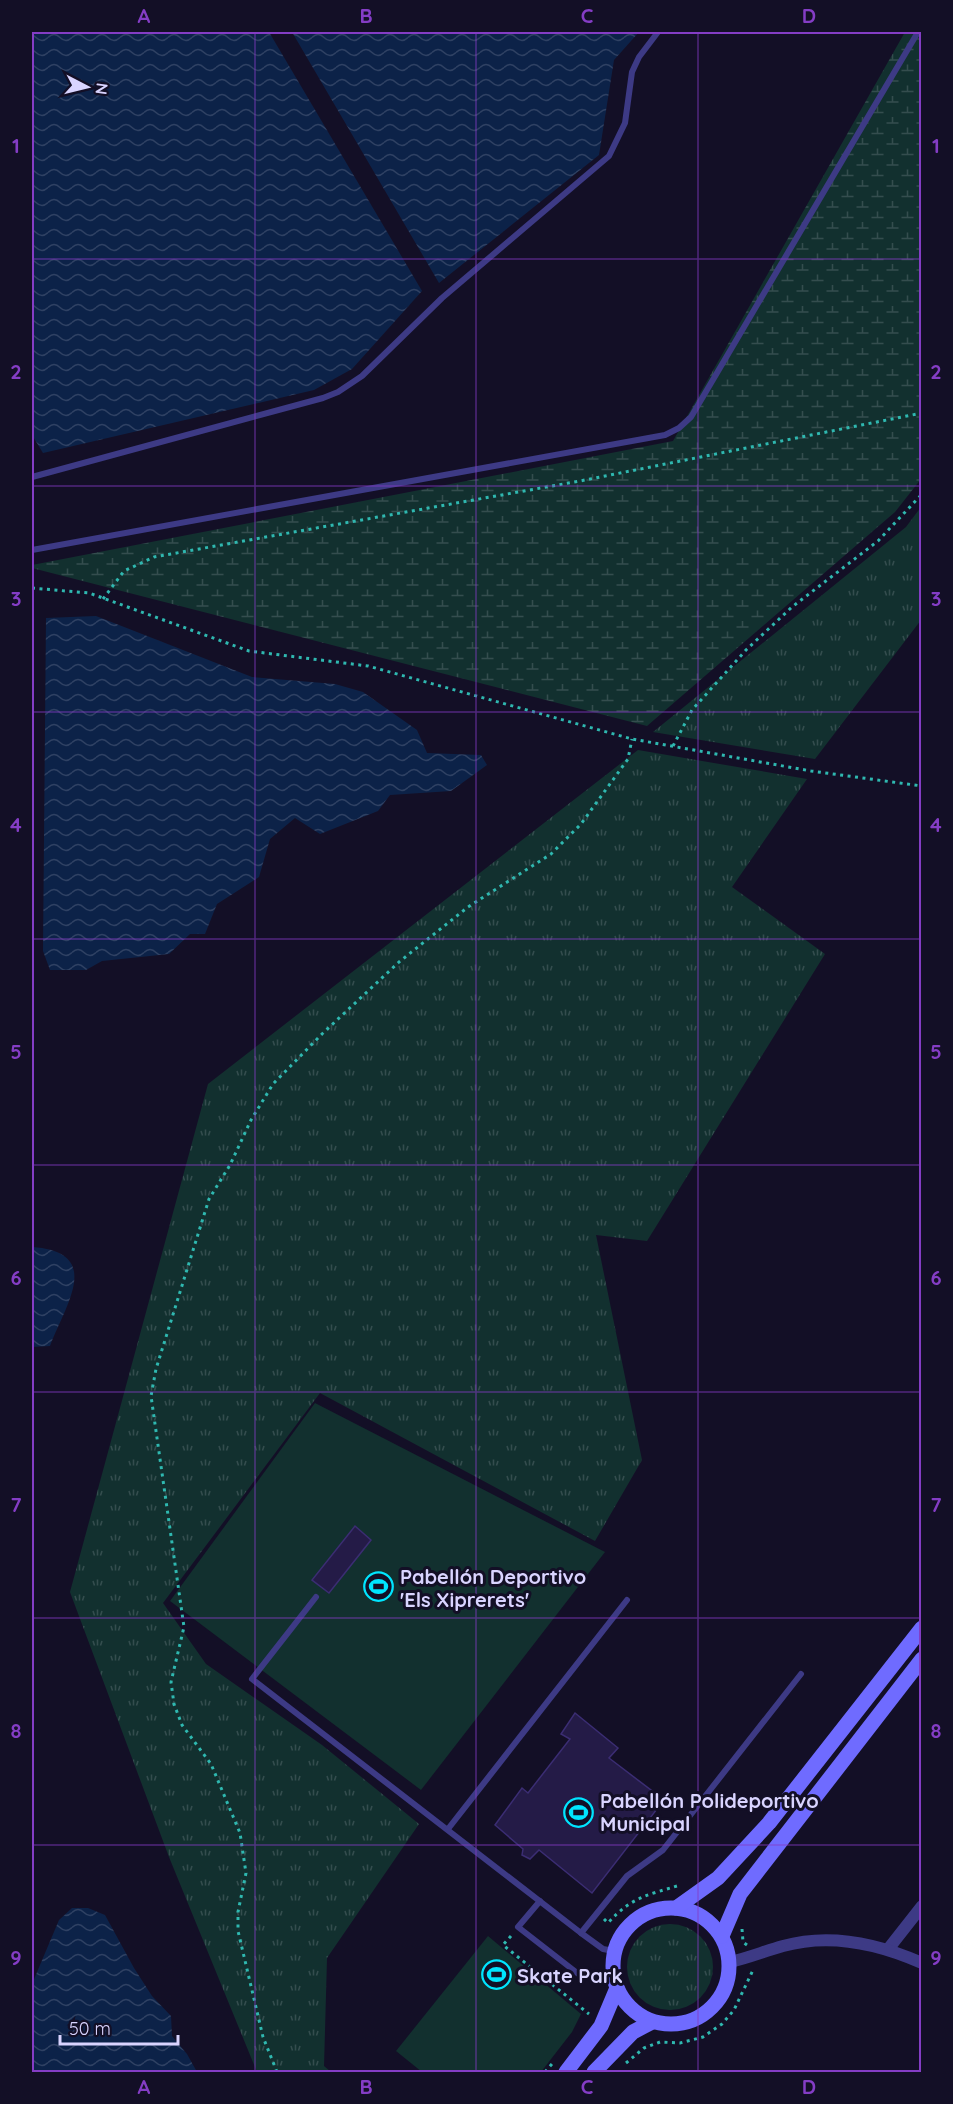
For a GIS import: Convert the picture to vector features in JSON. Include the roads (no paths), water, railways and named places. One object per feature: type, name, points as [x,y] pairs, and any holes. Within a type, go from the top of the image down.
[{"type":"main road","points":[[676,1908],[718,1878],[769,1823],[921,1628]]},
{"type":"main road","points":[[722,1936],[740,1893],[921,1659]]},
{"type":"main road","points":[[676,1908],[694,1912],[710,1922],[722,1936],[730,1962],[729,1978],[723,1994],[700,2018],[685,2024],[668,2025],[652,2022],[630,2009],[616,1988],[612,1970],[615,1951],[623,1932],[638,1918],[656,1909],[676,1908]]},
{"type":"main road","points":[[566,2073],[601,2026],[616,1988]]},
{"type":"main road","points":[[594,2073],[633,2032],[652,2022]]},
{"type":"street","points":[[890,1948],[921,1906]]},
{"type":"street","points":[[730,1962],[784,1945],[812,1941],[840,1941],[890,1948],[921,1963]]},
{"type":"lane","points":[[32,477],[323,398],[338,392],[362,376],[442,298],[609,156],[625,123],[632,72],[639,57],[658,32]]},
{"type":"lane","points":[[32,550],[665,435],[679,428],[691,417],[918,32]]},
{"type":"lane","points":[[316,1597],[252,1679],[581,1933],[603,1949],[615,1951]]},
{"type":"lane","points":[[448,1829],[627,1600]]},
{"type":"lane","points":[[581,1933],[627,1875],[663,1850],[801,1674]]},
{"type":"lane","points":[[540,1900],[518,1927],[581,1977]]},
{"type":"water","points":[[32,32],[269,32],[422,291],[352,369],[314,390],[43,453],[32,435]]},
{"type":"water","points":[[292,32],[639,32],[614,60],[599,155],[439,283]]},
{"type":"water","points":[[96,616],[252,677],[335,684],[363,692],[417,730],[427,753],[481,755],[487,765],[451,791],[390,795],[378,811],[320,834],[295,818],[270,839],[259,877],[217,904],[205,934],[190,934],[169,954],[102,961],[86,970],[50,970],[43,951],[46,618]]},
{"type":"water","points":[[32,1247],[54,1251],[67,1259],[74,1269],[74,1283],[70,1298],[50,1346],[32,1347]]},
{"type":"water","points":[[72,1908],[88,1908],[105,1915],[152,1996],[171,2016],[172,2036],[187,2054],[197,2072],[32,2072],[32,1984],[59,1920]]},
{"type":"place","name":"Pabellón Deportivo 'Els Xiprerets'","points":[[379,1587]]},
{"type":"place","name":"Pabellón Polideportivo Municipal","points":[[579,1812]]},
{"type":"place","name":"Skate Park","points":[[496,1975]]}]
